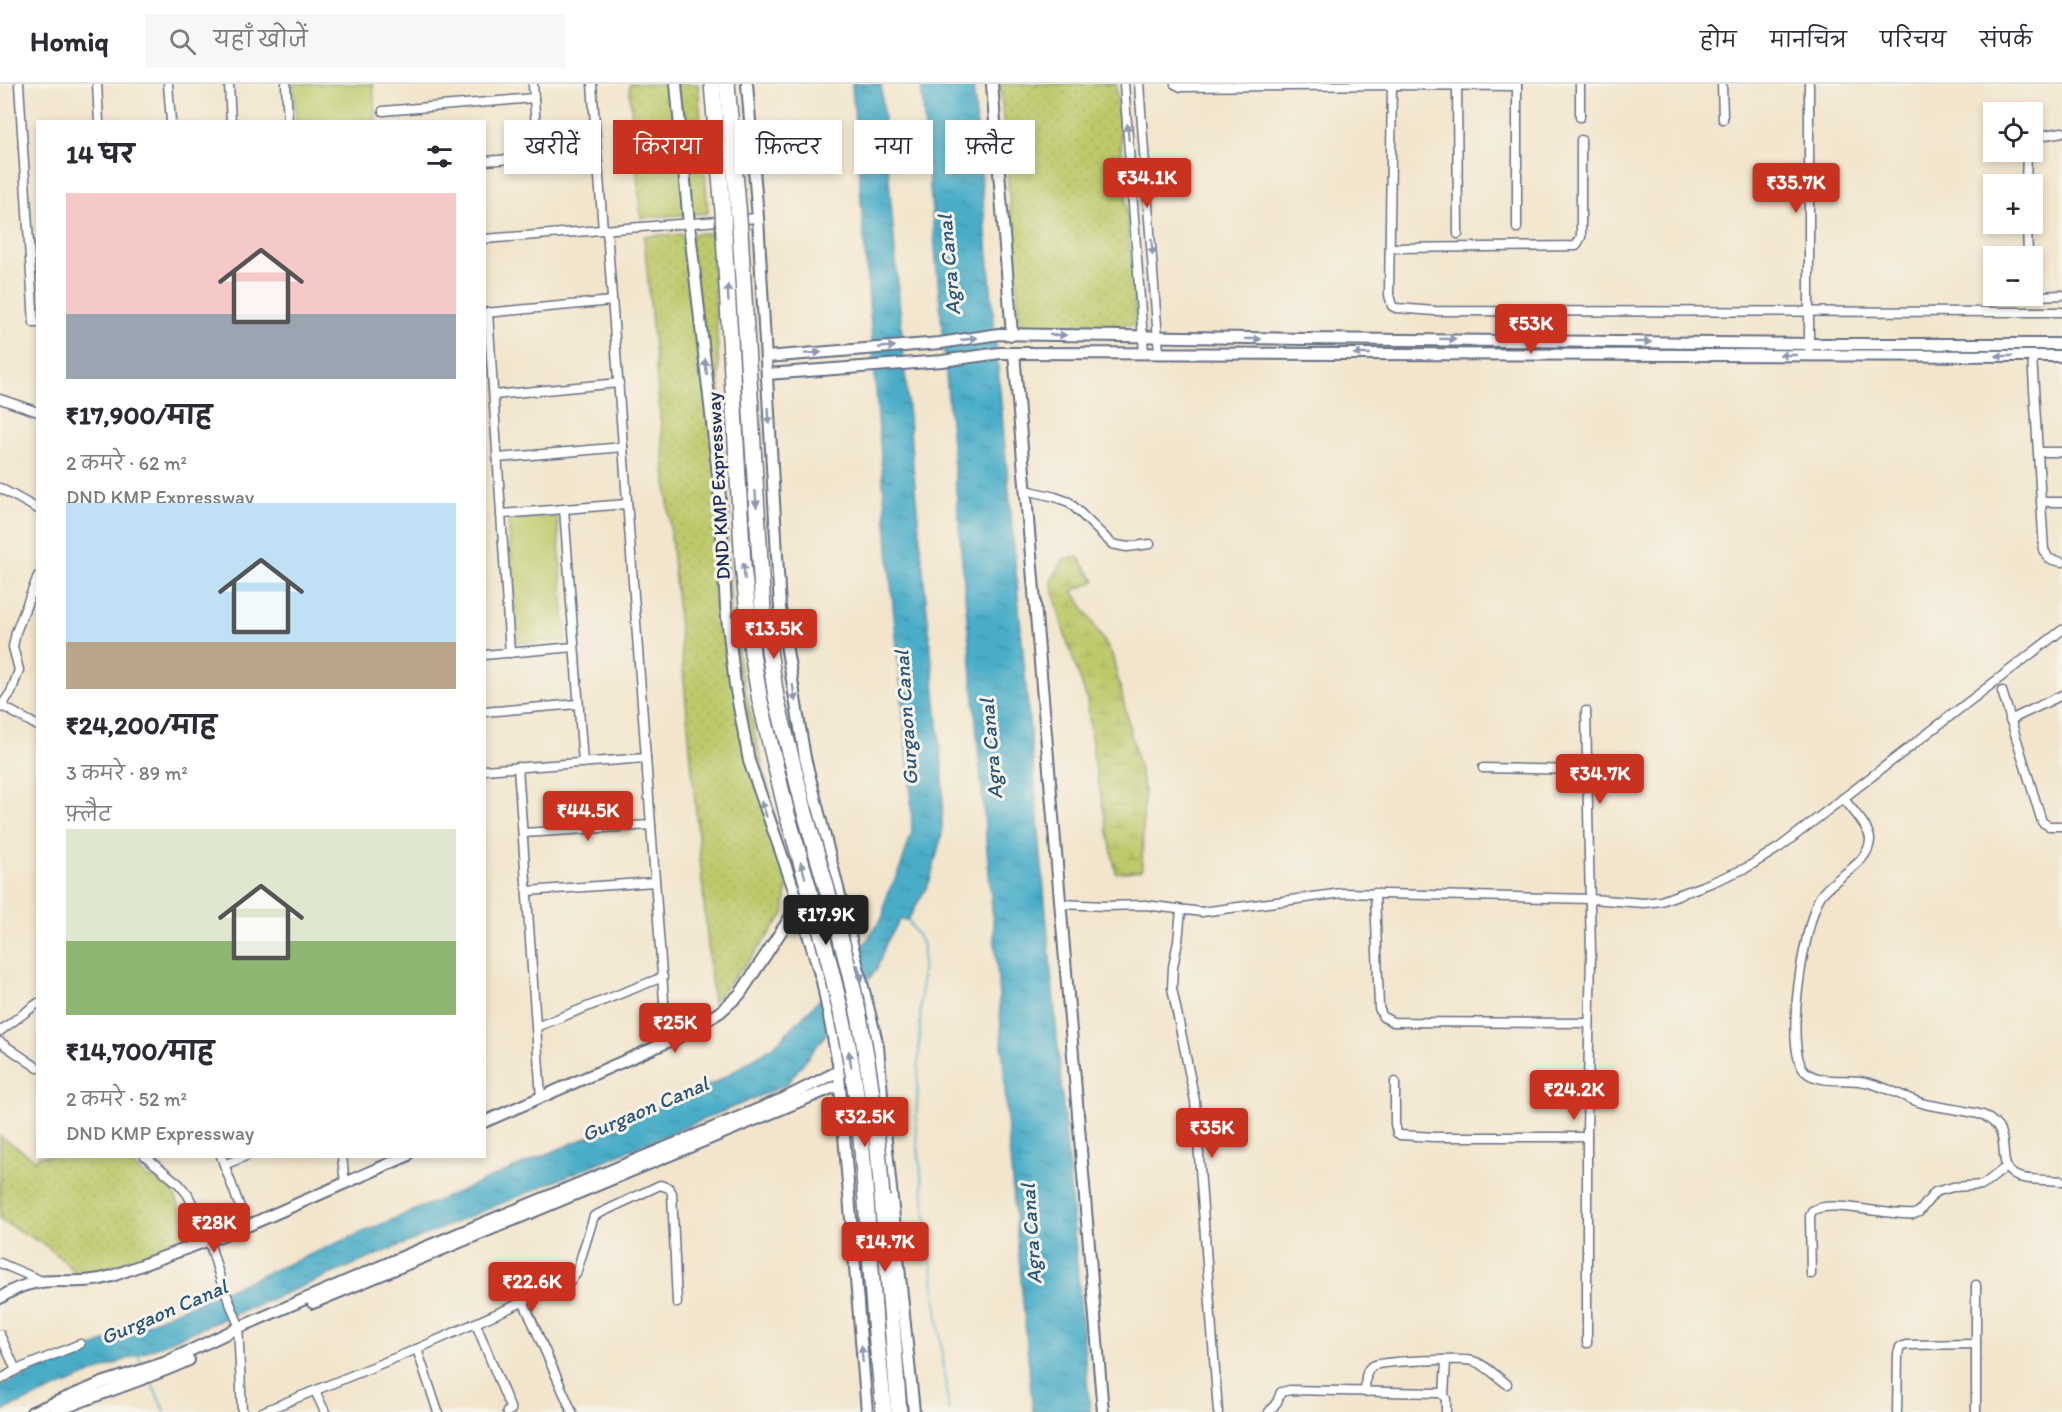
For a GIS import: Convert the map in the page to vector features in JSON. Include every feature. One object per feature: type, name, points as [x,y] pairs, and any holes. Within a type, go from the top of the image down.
[{"type":"highway","name":"DND KMP Expressway","points":[[712,84],[723,211],[732,232],[763,610],[776,696],[851,981],[863,1037],[875,1112],[899,1412]]},
{"type":"highway","name":"DND KMP Expressway","points":[[727,84],[738,206],[732,232],[743,565],[752,653],[760,701],[787,814],[834,982],[848,1042],[859,1115],[884,1412]]},
{"type":"street","points":[[19,84],[33,323],[36,322]]},
{"type":"street","points":[[97,84],[99,120]]},
{"type":"street","points":[[168,84],[171,120]]},
{"type":"street","points":[[229,84],[231,120]]},
{"type":"street","points":[[286,84],[288,120]]},
{"type":"street","points":[[533,84],[535,120]]},
{"type":"street","points":[[592,84],[595,120]]},
{"type":"street","points":[[676,84],[689,224],[719,483],[726,608],[735,686],[749,761],[776,844],[799,904],[825,994],[838,1071],[867,1412]]},
{"type":"street","points":[[747,84],[758,218],[780,608],[805,758],[878,1046],[915,1412]]},
{"type":"street","points":[[992,84],[1012,334]]},
{"type":"street","points":[[1124,84],[1144,353]]},
{"type":"street","points":[[1139,84],[1159,353]]},
{"type":"street","points":[[1175,84],[1181,87],[1516,85],[1517,228]]},
{"type":"street","points":[[1580,84],[1580,117]]},
{"type":"street","points":[[1722,84],[1723,119]]},
{"type":"street","points":[[1809,84],[1809,355]]},
{"type":"street","points":[[1392,85],[1389,301],[1392,306],[1401,310],[2062,312]]},
{"type":"street","points":[[1457,85],[1458,234]]},
{"type":"street","points":[[383,111],[534,98]]},
{"type":"street","points":[[2043,135],[2062,132]]},
{"type":"street","points":[[1390,248],[1576,246],[1581,237],[1581,141]]},
{"type":"street","points":[[486,161],[504,160]]},
{"type":"street","points":[[599,174],[612,301],[667,1042]]},
{"type":"street","points":[[486,239],[758,218]]},
{"type":"street","points":[[2043,296],[2062,295]]},
{"type":"street","points":[[510,653],[494,395],[486,313],[612,301]]},
{"type":"street","points":[[766,357],[940,343],[999,334],[1810,344],[2062,344]]},
{"type":"street","points":[[766,374],[942,361],[1000,352],[2062,356]]},
{"type":"street","points":[[1014,353],[1103,1412]]},
{"type":"street","points":[[2032,356],[2046,556],[2062,562]]},
{"type":"street","points":[[494,395],[618,383]]},
{"type":"street","points":[[0,399],[36,411]]},
{"type":"street","points":[[498,458],[623,447]]},
{"type":"street","points":[[2039,452],[2062,452]]},
{"type":"street","points":[[0,488],[36,508]]},
{"type":"street","points":[[1026,490],[1069,502],[1113,544],[1127,547],[1150,544]]},
{"type":"street","points":[[2042,502],[2062,502]]},
{"type":"street","points":[[501,514],[627,504]]},
{"type":"street","points":[[564,508],[582,763]]},
{"type":"street","points":[[36,581],[16,632],[13,647],[19,670],[1,707],[36,725]]},
{"type":"street","points":[[1060,904],[1145,905],[1202,912],[1342,893],[1591,899],[1644,903],[1661,901],[1746,868],[1780,847],[2062,630]]},
{"type":"street","points":[[486,655],[574,647]]},
{"type":"street","points":[[2002,691],[2042,822],[2049,826],[2062,826]]},
{"type":"street","points":[[2010,720],[2062,695]]},
{"type":"street","points":[[486,712],[578,704]]},
{"type":"street","points":[[1586,711],[1591,899],[1587,1137],[1587,1343]]},
{"type":"street","points":[[486,770],[646,758]]},
{"type":"street","points":[[518,767],[541,1098]]},
{"type":"street","points":[[1484,768],[1586,770]]},
{"type":"street","points":[[1843,798],[1869,833],[1870,843],[1861,858],[1824,891],[1814,910],[1799,979],[1795,1010],[1798,1062],[1801,1068],[1817,1078],[1863,1081],[1924,1103],[1983,1115],[1992,1120],[2000,1131],[2003,1160],[2006,1167],[2017,1176],[2062,1181]]},
{"type":"street","points":[[523,833],[651,825]]},
{"type":"street","points":[[776,844],[822,832]]},
{"type":"street","points":[[527,891],[656,882]]},
{"type":"street","points":[[1375,893],[1379,1008],[1387,1020],[1432,1023],[1589,1023]]},
{"type":"street","points":[[486,1121],[667,1042],[720,1012],[740,994],[799,904]]},
{"type":"street","points":[[1180,910],[1172,988],[1195,1101],[1218,1412]]},
{"type":"street","points":[[536,1027],[663,977]]},
{"type":"street","points":[[0,1030],[36,1004]]},
{"type":"street","points":[[0,1042],[36,1067]]},
{"type":"street","points":[[55,1412],[166,1366],[238,1328],[784,1098],[838,1071]]},
{"type":"street","points":[[1395,1082],[1395,1124],[1397,1133],[1400,1135],[1587,1137]]},
{"type":"street","points":[[238,1328],[560,1200],[839,1085]]},
{"type":"street","points":[[843,1136],[885,1131]]},
{"type":"street","points":[[149,1158],[188,1195],[209,1241],[238,1328],[242,1412]]},
{"type":"street","points":[[342,1158],[345,1184]]},
{"type":"street","points":[[0,1298],[20,1286],[42,1281],[99,1280],[247,1226],[345,1184],[396,1159]]},
{"type":"street","points":[[222,1161],[247,1226]]},
{"type":"street","points":[[1811,1274],[1810,1216],[1816,1208],[1842,1207],[1914,1214],[1919,1212],[1935,1192],[1953,1187],[1983,1185],[2006,1167]]},
{"type":"street","points":[[262,1412],[476,1324],[574,1279],[594,1216],[642,1193],[665,1185],[672,1193],[673,1201],[677,1303]]},
{"type":"street","points":[[0,1263],[42,1281]]},
{"type":"street","points":[[1976,1285],[1976,1412]]},
{"type":"street","points":[[524,1303],[572,1412]]},
{"type":"street","points":[[476,1324],[511,1410],[507,1412]]},
{"type":"street","points":[[0,1335],[16,1370]]},
{"type":"street","points":[[0,1380],[16,1370],[80,1344]]},
{"type":"street","points":[[1897,1412],[1900,1347],[1976,1344]]},
{"type":"street","points":[[417,1349],[438,1412]]},
{"type":"street","points":[[1365,1392],[1367,1373],[1374,1365],[1386,1363],[1472,1360],[1507,1384]]},
{"type":"street","points":[[1446,1361],[1444,1396],[1446,1412]]},
{"type":"street","points":[[32,1412],[102,1383],[135,1379]]},
{"type":"street","points":[[315,1391],[325,1412]]},
{"type":"street","points":[[1269,1412],[1281,1392],[1285,1391],[1437,1393],[1444,1396]]},
{"type":"green space","points":[[293,84],[373,84],[376,120],[296,120]]},
{"type":"green space","points":[[629,84],[698,84],[701,120],[632,120]]},
{"type":"green space","points":[[1000,84],[1116,84],[1137,325],[1020,326],[1007,174],[1035,174],[1035,120],[1003,120]]},
{"type":"green space","points":[[637,174],[705,174],[708,213],[641,218]]},
{"type":"green space","points":[[712,233],[731,611],[740,667],[788,880],[784,914],[752,957],[713,1002],[644,236]]},
{"type":"green space","points":[[557,516],[566,640],[517,643],[508,519]]},
{"type":"green space","points":[[1077,556],[1095,581],[1073,591],[1112,654],[1144,788],[1142,870],[1116,873],[1094,761],[1087,700],[1063,629],[1051,581],[1064,559]]},
{"type":"green space","points":[[0,1136],[36,1160],[38,1158],[124,1158],[151,1180],[156,1176],[173,1191],[192,1238],[82,1278],[47,1246],[0,1220]]},
{"type":"water","points":[[852,84],[881,84],[884,120],[855,120]]},
{"type":"water","name":"Agra Canal","points":[[921,84],[973,84],[976,120],[945,120],[945,174],[981,174],[1090,1412],[1033,1412],[929,174],[933,174],[933,120],[924,120]]},
{"type":"water","name":"Gurgaon Canal","points":[[859,174],[889,174],[913,466],[943,775],[942,834],[930,881],[908,920],[900,920],[886,943],[877,969],[786,1085],[0,1412],[0,1386],[717,1082],[775,1045],[821,998],[853,960],[883,917],[886,896],[899,872],[912,832],[911,793],[891,584]]},
{"type":"waterway","points":[[908,920],[923,945],[916,1130],[949,1412]]},
{"type":"waterway","points":[[137,1353],[144,1367]]},
{"type":"waterway","points":[[150,1380],[165,1412]]}]
